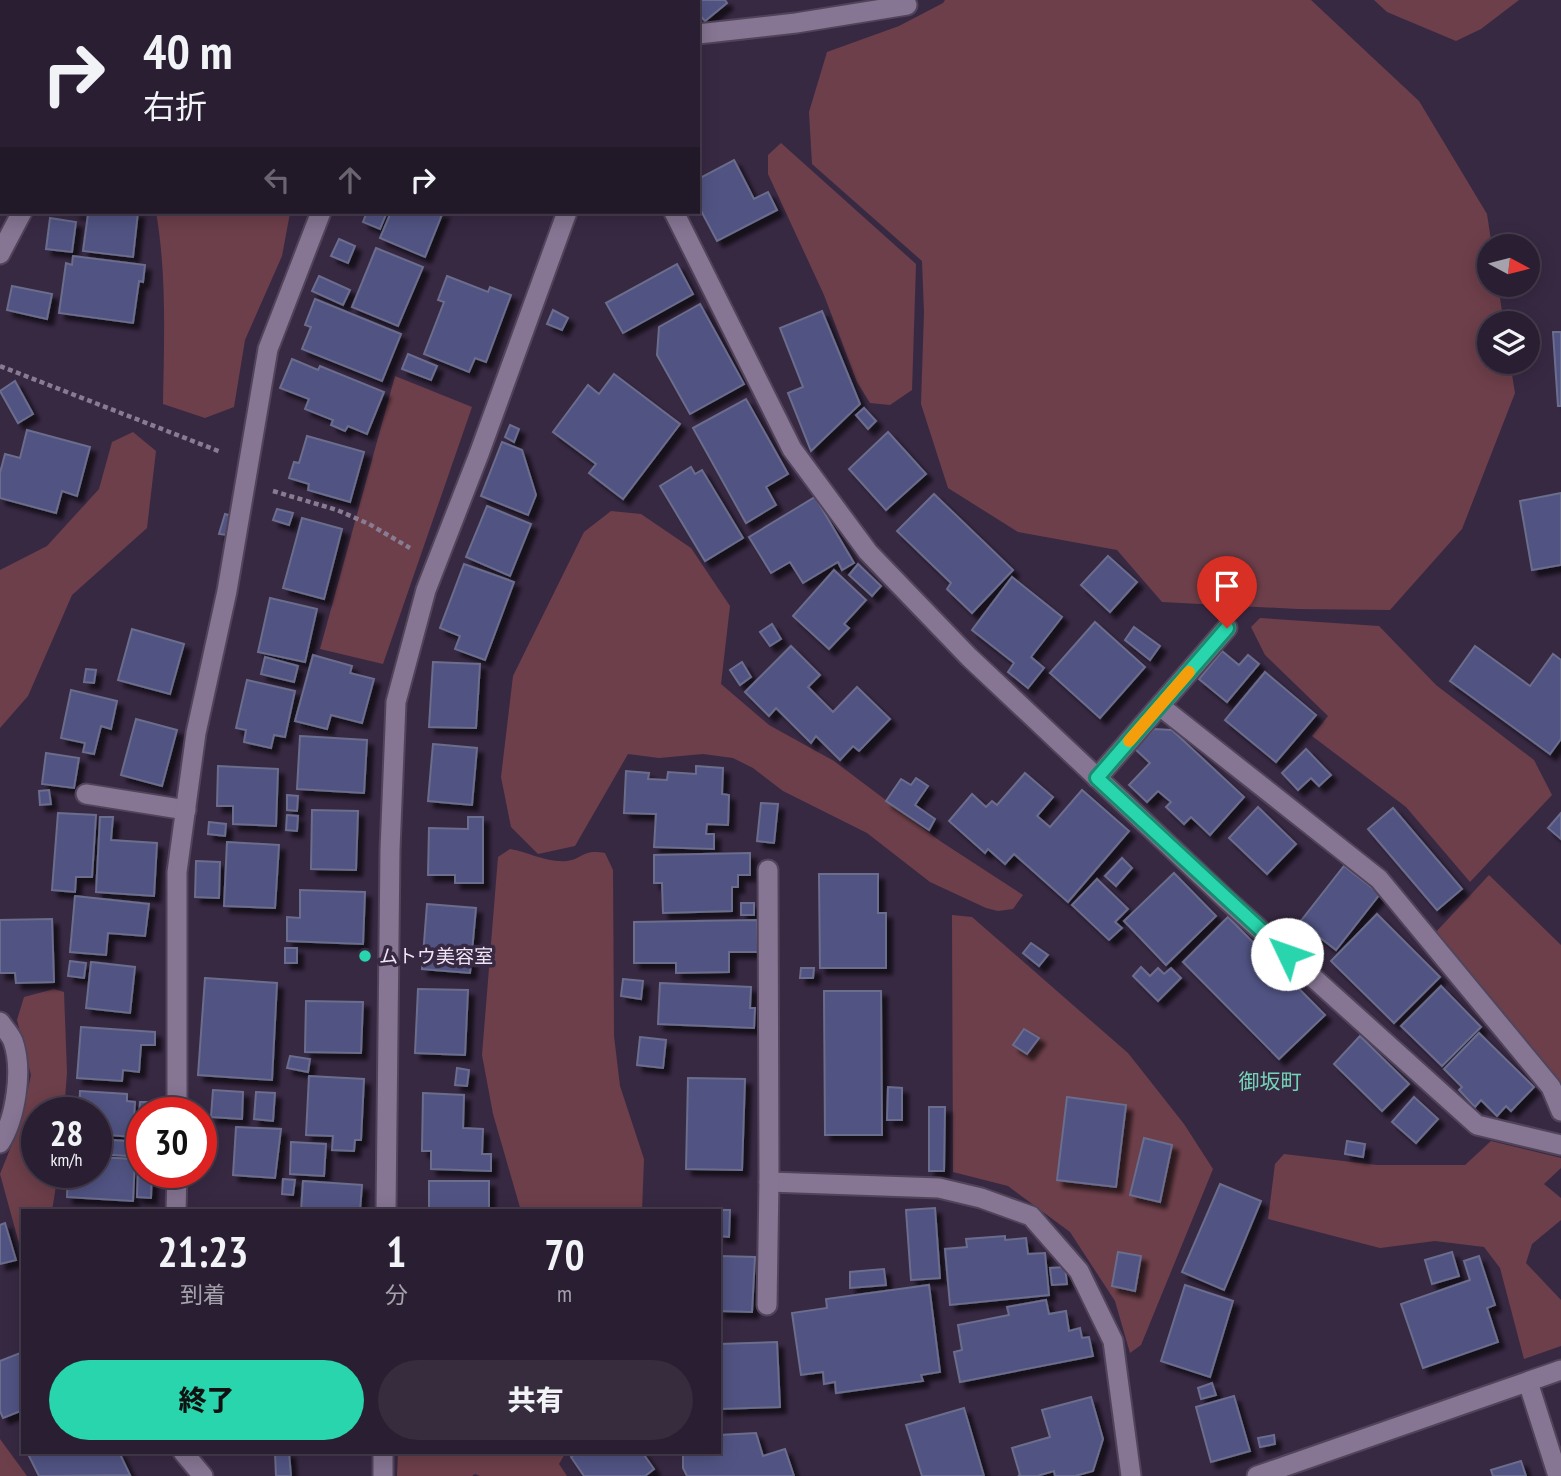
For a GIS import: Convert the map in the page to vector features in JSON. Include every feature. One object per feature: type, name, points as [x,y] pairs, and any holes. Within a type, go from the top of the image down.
[{"type":"street","points":[[700,34],[796,23],[907,5]]},
{"type":"street","points":[[0,254],[21,214]]},
{"type":"street","points":[[177,1097],[177,872],[196,733],[228,591],[268,349],[320,214]]},
{"type":"street","points":[[386,1209],[390,850],[396,702],[426,590],[479,454],[566,214]]},
{"type":"street","points":[[675,214],[792,449],[868,552],[969,657],[1097,778],[1227,900],[1477,1125],[1561,1145]]},
{"type":"street","points":[[1097,778],[1227,628]]},
{"type":"street","points":[[1160,706],[1379,878],[1552,1087],[1561,1111]]},
{"type":"street","points":[[86,794],[186,810]]},
{"type":"street","points":[[767,1305],[768,870]]},
{"type":"street","points":[[0,1022],[13,1040],[19,1080],[8,1132],[0,1143]]},
{"type":"street","points":[[769,1182],[939,1188],[981,1198],[1031,1216],[1079,1271],[1113,1341],[1131,1476]]},
{"type":"street","points":[[176,1209],[177,1188]]},
{"type":"street","points":[[1257,1476],[1294,1470],[1561,1370]]},
{"type":"street","points":[[1528,1382],[1558,1476]]},
{"type":"street","points":[[185,1454],[203,1476]]},
{"type":"street","points":[[383,1454],[383,1476]]},
{"type":"path","points":[[0,366],[249,463]]},
{"type":"path","points":[[246,483],[337,510],[369,524],[436,565]]},
{"type":"shaded area","points":[[945,0],[1311,0],[1419,101],[1487,214],[1490,234],[1477,234],[1477,298],[1500,298],[1502,311],[1477,311],[1477,374],[1512,374],[1515,393],[1462,529],[1390,610],[1298,609],[1162,602],[1117,550],[1018,532],[948,488],[921,404],[924,312],[922,261],[812,164],[809,112],[827,52],[899,26]]},
{"type":"shaded area","points":[[1374,0],[1519,0],[1481,29],[1456,41],[1387,12]]},
{"type":"shaded area","points":[[781,143],[916,264],[912,390],[890,405],[870,403],[857,382],[824,295],[768,174],[768,155]]},
{"type":"shaded area","points":[[156,214],[290,214],[282,256],[245,340],[234,407],[205,418],[163,404],[164,332],[160,236]]},
{"type":"shaded area","points":[[395,376],[472,407],[383,664],[320,649]]},
{"type":"shaded area","points":[[133,432],[156,451],[147,528],[72,595],[28,696],[0,728],[0,570],[47,546],[99,489],[112,442]]},
{"type":"shaded area","points":[[611,511],[641,514],[691,548],[730,606],[721,684],[769,725],[834,761],[940,841],[1023,895],[1013,909],[998,911],[986,908],[930,882],[867,833],[783,791],[753,768],[733,758],[703,754],[659,758],[628,754],[575,846],[538,854],[511,827],[501,777],[513,676],[584,532]]},
{"type":"shaded area","points":[[1260,618],[1379,626],[1436,685],[1534,760],[1552,795],[1470,882],[1406,807],[1312,736],[1328,716],[1265,655],[1251,627]]},
{"type":"shaded area","points":[[510,849],[560,861],[573,860],[591,852],[605,853],[613,870],[614,1036],[620,1086],[644,1159],[642,1209],[520,1209],[493,1114],[482,1055],[498,857]]},
{"type":"shaded area","points":[[1489,875],[1561,945],[1561,1084],[1435,933]]},
{"type":"shaded area","points":[[952,915],[972,917],[1128,1053],[1184,1124],[1213,1169],[1141,1345],[1130,1353],[1115,1301],[1070,1232],[1008,1186],[953,1172]]},
{"type":"shaded area","points":[[54,989],[64,992],[67,1072],[65,1097],[26,1097],[31,1075],[17,1020],[24,997]]},
{"type":"shaded area","points":[[21,1122],[21,1188],[56,1188],[52,1209],[21,1209],[21,1251],[0,1174]]},
{"type":"shaded area","points":[[1491,1141],[1561,1158],[1561,1168],[1544,1184],[1561,1198],[1561,1220],[1532,1244],[1526,1263],[1561,1300],[1561,1346],[1524,1359],[1500,1268],[1484,1247],[1435,1241],[1380,1248],[1268,1219],[1275,1164],[1284,1154],[1377,1165],[1465,1165]]},
{"type":"shaded area","points":[[0,1439],[27,1476],[0,1476]]},
{"type":"shaded area","points":[[398,1454],[565,1454],[559,1464],[567,1476],[475,1474],[397,1476]]},
{"type":"building","points":[[700,0],[725,0],[727,3],[705,21],[700,15]]},
{"type":"building","points":[[734,160],[754,199],[768,192],[777,210],[717,241],[700,209],[700,178]]},
{"type":"building","points":[[88,214],[138,214],[133,257],[83,251]]},
{"type":"building","points":[[366,214],[386,214],[380,229],[363,222]]},
{"type":"building","points":[[390,214],[442,214],[425,257],[380,238]]},
{"type":"building","points":[[50,218],[76,222],[72,252],[46,249]]},
{"type":"building","points":[[339,239],[355,246],[348,263],[331,256]]},
{"type":"building","points":[[376,248],[423,267],[398,326],[352,307]]},
{"type":"building","points":[[73,256],[145,265],[143,282],[139,281],[133,323],[59,313],[66,263],[72,265]]},
{"type":"building","points":[[677,264],[693,294],[623,333],[606,303]]},
{"type":"building","points":[[319,276],[350,290],[343,305],[312,291]]},
{"type":"building","points":[[447,276],[488,292],[490,287],[511,295],[486,362],[475,358],[469,372],[424,354],[444,302],[438,300]]},
{"type":"building","points":[[12,286],[52,294],[47,319],[7,310]]},
{"type":"building","points":[[315,299],[401,334],[382,381],[302,349],[311,327],[305,325]]},
{"type":"building","points":[[700,304],[744,384],[690,414],[657,355],[659,327]]},
{"type":"building","points":[[553,310],[568,318],[562,330],[547,324]]},
{"type":"building","points":[[822,311],[860,404],[811,451],[788,393],[803,387],[780,328]]},
{"type":"building","points":[[1553,332],[1561,332],[1561,406],[1558,406]]},
{"type":"building","points":[[408,354],[437,366],[431,380],[402,369]]},
{"type":"building","points":[[292,359],[318,370],[320,366],[384,392],[367,434],[348,426],[345,431],[331,425],[333,420],[305,409],[309,399],[280,388]]},
{"type":"building","points":[[614,374],[680,424],[623,499],[589,473],[596,464],[553,432],[588,385],[599,394]]},
{"type":"building","points":[[15,381],[33,414],[18,423],[0,391]]},
{"type":"building","points":[[746,399],[788,474],[766,487],[776,505],[746,523],[693,428]]},
{"type":"building","points":[[864,408],[876,421],[868,429],[856,415]]},
{"type":"building","points":[[510,425],[519,429],[514,442],[505,437]]},
{"type":"building","points":[[27,430],[90,447],[77,496],[62,491],[56,513],[0,498],[0,473],[5,454],[20,458]]},
{"type":"building","points":[[888,432],[926,474],[886,510],[849,469]]},
{"type":"building","points":[[307,436],[364,452],[350,502],[308,490],[309,484],[289,478],[294,462],[299,463]]},
{"type":"building","points":[[502,442],[522,450],[536,495],[528,515],[481,496]]},
{"type":"building","points":[[691,467],[695,474],[702,470],[743,538],[705,561],[660,486]]},
{"type":"building","points":[[1561,493],[1561,565],[1532,570],[1520,501]]},
{"type":"building","points":[[934,494],[1013,570],[972,613],[947,589],[951,583],[897,531]]},
{"type":"building","points":[[815,497],[854,563],[842,570],[838,562],[803,583],[790,562],[771,573],[749,537]]},
{"type":"building","points":[[487,506],[531,524],[510,576],[466,557]]},
{"type":"building","points":[[277,509],[293,513],[289,525],[273,520]]},
{"type":"building","points":[[225,514],[232,516],[227,535],[219,534]]},
{"type":"building","points":[[302,518],[342,529],[324,599],[283,588]]},
{"type":"building","points":[[1108,556],[1137,582],[1110,612],[1081,585]]},
{"type":"building","points":[[464,564],[514,582],[485,660],[455,649],[460,636],[440,628]]},
{"type":"building","points":[[858,564],[881,586],[872,596],[849,575]]},
{"type":"building","points":[[834,570],[866,600],[844,624],[849,628],[829,649],[793,616]]},
{"type":"building","points":[[1012,577],[1062,617],[1031,657],[1044,668],[1028,688],[1008,672],[1014,663],[972,630]]},
{"type":"building","points":[[270,598],[317,609],[305,662],[258,652]]},
{"type":"building","points":[[1095,622],[1145,667],[1100,718],[1050,673]]},
{"type":"building","points":[[772,624],[781,639],[770,646],[760,632]]},
{"type":"building","points":[[1134,627],[1160,646],[1150,660],[1125,640]]},
{"type":"building","points":[[132,629],[184,644],[170,694],[118,680]]},
{"type":"building","points":[[791,646],[820,675],[808,687],[833,712],[857,687],[890,719],[859,751],[853,746],[840,760],[816,736],[811,743],[776,708],[769,716],[745,692]]},
{"type":"building","points":[[1475,646],[1530,686],[1553,654],[1561,660],[1561,739],[1550,754],[1450,681]]},
{"type":"building","points":[[1222,651],[1239,665],[1248,655],[1259,664],[1227,702],[1199,679]]},
{"type":"building","points":[[313,655],[352,666],[350,673],[374,679],[362,723],[331,715],[327,729],[295,721]]},
{"type":"building","points":[[265,657],[298,666],[294,682],[261,674]]},
{"type":"building","points":[[433,662],[480,664],[476,728],[429,727]]},
{"type":"building","points":[[742,662],[751,677],[740,685],[730,670]]},
{"type":"building","points":[[86,669],[96,670],[94,683],[84,682]]},
{"type":"building","points":[[1265,672],[1316,715],[1276,762],[1225,720]]},
{"type":"building","points":[[247,680],[295,691],[285,737],[274,735],[271,748],[244,742],[246,730],[236,728]]},
{"type":"building","points":[[71,690],[117,701],[111,729],[101,726],[94,754],[83,752],[85,743],[61,738]]},
{"type":"building","points":[[136,719],[177,730],[162,786],[121,775]]},
{"type":"building","points":[[1154,729],[1172,730],[1244,797],[1210,835],[1191,817],[1184,824],[1166,807],[1171,802],[1158,791],[1147,802],[1129,785],[1150,763],[1135,749]]},
{"type":"building","points":[[300,736],[367,740],[364,793],[297,789]]},
{"type":"building","points":[[433,744],[477,748],[472,805],[428,801]]},
{"type":"building","points":[[1306,749],[1331,775],[1319,786],[1311,778],[1298,790],[1282,773]]},
{"type":"building","points":[[46,753],[79,758],[74,788],[42,784]]},
{"type":"building","points":[[218,766],[278,769],[276,826],[233,824],[233,806],[217,806]]},
{"type":"building","points":[[696,766],[723,768],[722,794],[729,795],[728,825],[707,824],[706,834],[714,834],[714,849],[654,847],[656,814],[624,813],[626,771],[649,773],[648,779],[667,780],[668,772],[696,774]]},
{"type":"building","points":[[1025,773],[1053,797],[1037,816],[1050,827],[1082,790],[1129,831],[1068,902],[1014,854],[1005,864],[988,849],[985,853],[949,821],[972,794],[986,807],[992,801],[997,805]]},
{"type":"building","points":[[916,778],[928,786],[915,805],[935,819],[929,830],[886,801],[901,779],[911,785]]},
{"type":"building","points":[[49,790],[51,804],[40,805],[39,791]]},
{"type":"building","points":[[287,795],[298,796],[297,811],[287,810]]},
{"type":"building","points":[[761,803],[778,804],[774,843],[757,841]]},
{"type":"building","points":[[1258,807],[1296,844],[1267,874],[1229,838]]},
{"type":"building","points":[[1393,808],[1462,889],[1437,910],[1368,829]]},
{"type":"building","points":[[312,810],[358,811],[356,870],[311,869]]},
{"type":"building","points":[[58,813],[96,815],[92,877],[76,877],[75,892],[52,890]]},
{"type":"building","points":[[1561,813],[1561,839],[1548,828]]},
{"type":"building","points":[[287,815],[298,816],[297,831],[286,830]]},
{"type":"building","points":[[100,817],[113,817],[111,840],[157,843],[154,896],[96,892]]},
{"type":"building","points":[[468,817],[483,817],[483,883],[455,883],[455,875],[428,875],[429,828],[468,829]]},
{"type":"building","points":[[209,822],[226,824],[225,836],[208,834]]},
{"type":"building","points":[[227,842],[279,845],[275,908],[224,906]]},
{"type":"building","points":[[750,853],[750,875],[738,875],[738,887],[732,887],[732,911],[663,913],[662,883],[654,883],[654,855]]},
{"type":"building","points":[[1122,858],[1132,868],[1116,886],[1105,876]]},
{"type":"building","points":[[196,861],[220,862],[219,898],[195,897]]},
{"type":"building","points":[[1344,866],[1380,894],[1336,950],[1300,922]]},
{"type":"building","points":[[1174,873],[1216,916],[1166,965],[1124,921]]},
{"type":"building","points":[[819,874],[878,874],[878,913],[886,913],[886,968],[820,968]]},
{"type":"building","points":[[1097,879],[1128,909],[1115,922],[1122,928],[1109,940],[1072,905]]},
{"type":"building","points":[[300,890],[365,892],[363,944],[287,941],[287,917],[300,918]]},
{"type":"building","points":[[75,896],[149,904],[145,936],[108,933],[106,955],[70,952]]},
{"type":"building","points":[[741,903],[754,903],[754,915],[741,915]]},
{"type":"building","points":[[427,904],[476,908],[470,973],[422,969]]},
{"type":"building","points":[[1377,914],[1440,977],[1394,1023],[1331,961]]},
{"type":"building","points":[[1228,917],[1325,1015],[1279,1059],[1183,962]]},
{"type":"building","points":[[52,919],[54,982],[16,983],[15,973],[0,973],[0,920]]},
{"type":"building","points":[[757,920],[758,952],[729,952],[729,972],[676,973],[676,963],[634,963],[634,922]]},
{"type":"building","points":[[1031,943],[1048,955],[1039,966],[1023,953]]},
{"type":"building","points":[[285,948],[297,948],[297,963],[285,963]]},
{"type":"building","points":[[70,961],[86,963],[84,978],[68,976]]},
{"type":"building","points":[[91,962],[135,967],[130,1013],[86,1008]]},
{"type":"building","points":[[1141,967],[1150,976],[1158,968],[1164,974],[1171,968],[1181,978],[1158,1001],[1133,976]]},
{"type":"building","points":[[801,968],[814,968],[813,978],[800,978]]},
{"type":"building","points":[[205,978],[277,983],[272,1080],[198,1075]]},
{"type":"building","points":[[623,979],[643,981],[641,999],[621,996]]},
{"type":"building","points":[[660,983],[751,987],[750,1008],[755,1008],[754,1028],[658,1024]]},
{"type":"building","points":[[1441,986],[1481,1027],[1442,1066],[1401,1026]]},
{"type":"building","points":[[418,989],[468,990],[465,1055],[415,1053]]},
{"type":"building","points":[[824,991],[881,991],[882,1135],[825,1135]]},
{"type":"building","points":[[306,1001],[363,1002],[361,1053],[305,1052]]},
{"type":"building","points":[[81,1027],[155,1032],[155,1045],[141,1045],[139,1072],[123,1070],[122,1081],[77,1078]]},
{"type":"building","points":[[1024,1029],[1039,1038],[1027,1054],[1013,1045]]},
{"type":"building","points":[[1479,1033],[1534,1087],[1511,1111],[1506,1106],[1497,1116],[1481,1100],[1475,1107],[1459,1090],[1462,1087],[1444,1069]]},
{"type":"building","points":[[1360,1036],[1409,1084],[1382,1111],[1334,1064]]},
{"type":"building","points":[[640,1037],[666,1040],[663,1068],[637,1065]]},
{"type":"building","points":[[290,1056],[310,1059],[308,1072],[287,1068]]},
{"type":"building","points":[[457,1068],[469,1070],[467,1086],[455,1085]]},
{"type":"building","points":[[309,1076],[364,1079],[361,1140],[355,1140],[354,1151],[332,1150],[333,1136],[306,1135]]},
{"type":"building","points":[[688,1078],[745,1079],[742,1170],[686,1169]]},
{"type":"building","points":[[888,1087],[902,1088],[902,1120],[887,1120]]},
{"type":"building","points":[[213,1090],[243,1092],[242,1119],[217,1117],[217,1097],[212,1097]]},
{"type":"building","points":[[80,1091],[127,1094],[126,1136],[112,1135],[112,1097],[80,1097]]},
{"type":"building","points":[[256,1092],[275,1093],[273,1121],[254,1119]]},
{"type":"building","points":[[423,1093],[464,1095],[463,1128],[483,1129],[482,1154],[491,1154],[491,1171],[431,1169],[431,1151],[422,1151]]},
{"type":"building","points":[[1067,1097],[1126,1105],[1116,1187],[1057,1180]]},
{"type":"building","points":[[1414,1097],[1438,1119],[1416,1143],[1392,1122]]},
{"type":"building","points":[[929,1107],[945,1107],[944,1171],[929,1171]]},
{"type":"building","points":[[236,1127],[281,1129],[275,1178],[233,1175]]},
{"type":"building","points":[[1144,1138],[1172,1145],[1160,1202],[1130,1195]]},
{"type":"building","points":[[112,1140],[126,1141],[126,1156],[112,1155]]},
{"type":"building","points":[[1347,1141],[1365,1144],[1363,1157],[1345,1154]]},
{"type":"building","points":[[291,1142],[326,1144],[324,1176],[290,1174]]},
{"type":"building","points":[[112,1158],[126,1159],[126,1188],[134,1188],[133,1201],[67,1197],[67,1188],[112,1188]]},
{"type":"building","points":[[283,1179],[295,1180],[293,1195],[282,1194]]},
{"type":"building","points":[[303,1181],[362,1185],[360,1209],[301,1209]]},
{"type":"building","points":[[429,1181],[489,1181],[489,1209],[429,1209]]},
{"type":"building","points":[[1220,1184],[1261,1201],[1224,1290],[1182,1272]]},
{"type":"building","points":[[137,1188],[151,1188],[151,1198],[137,1197]]},
{"type":"building","points":[[935,1208],[940,1278],[911,1280],[906,1210]]},
{"type":"building","points":[[721,1210],[730,1210],[729,1237],[721,1236]]},
{"type":"building","points":[[5,1223],[16,1260],[0,1264],[0,1225]]},
{"type":"building","points":[[1005,1236],[1005,1240],[1026,1238],[1028,1254],[1045,1253],[1049,1295],[950,1305],[945,1249],[967,1247],[966,1239]]},
{"type":"building","points":[[1118,1252],[1141,1256],[1135,1291],[1112,1286]]},
{"type":"building","points":[[1452,1252],[1459,1276],[1432,1284],[1425,1260]]},
{"type":"building","points":[[721,1256],[755,1257],[752,1312],[721,1311]]},
{"type":"building","points":[[1479,1256],[1495,1305],[1487,1308],[1498,1342],[1423,1368],[1401,1304],[1470,1280],[1464,1261]]},
{"type":"building","points":[[1065,1267],[1067,1284],[1052,1285],[1050,1268]]},
{"type":"building","points":[[884,1269],[886,1285],[850,1288],[850,1272]]},
{"type":"building","points":[[929,1285],[940,1372],[921,1375],[923,1381],[836,1393],[835,1382],[824,1384],[823,1372],[801,1375],[792,1313],[827,1308],[826,1299]]},
{"type":"building","points":[[1185,1285],[1233,1301],[1210,1377],[1161,1361]]},
{"type":"building","points":[[1046,1300],[1049,1314],[1066,1311],[1069,1331],[1080,1328],[1082,1338],[1089,1337],[1093,1356],[960,1382],[954,1352],[962,1350],[958,1325],[1009,1315],[1007,1307]]},
{"type":"building","points":[[777,1342],[780,1407],[721,1409],[721,1344]]},
{"type":"building","points":[[21,1353],[21,1411],[3,1418],[0,1411],[0,1361]]},
{"type":"building","points":[[1212,1383],[1216,1395],[1201,1399],[1198,1388]]},
{"type":"building","points":[[1234,1396],[1250,1451],[1211,1462],[1196,1407]]},
{"type":"building","points":[[1091,1397],[1103,1439],[1093,1471],[1075,1476],[1055,1476],[1054,1471],[1037,1476],[1018,1476],[1020,1475],[1012,1448],[1050,1437],[1042,1410]]},
{"type":"building","points":[[964,1408],[984,1476],[922,1476],[906,1425]]},
{"type":"building","points":[[756,1433],[763,1456],[785,1449],[794,1476],[687,1476],[683,1468],[683,1454],[721,1454],[721,1435]]},
{"type":"building","points":[[1274,1435],[1275,1444],[1260,1447],[1258,1438]]},
{"type":"building","points":[[28,1454],[120,1454],[130,1475],[39,1476]]},
{"type":"building","points":[[275,1454],[289,1454],[291,1476],[276,1476]]},
{"type":"building","points":[[575,1454],[643,1454],[654,1469],[645,1476],[584,1476],[571,1457]]},
{"type":"building","points":[[1521,1461],[1526,1476],[1493,1476],[1491,1470]]},
{"type":"slow traffic","points":[[1129,741],[1189,672]]},
{"type":"place","name":"ムトウ美容室","points":[[365,956]]},
{"type":"district","name":"御坂町","points":[[1270,1082]]},
{"type":"route","points":[[1227,628],[1097,778],[1287,954]]}]
